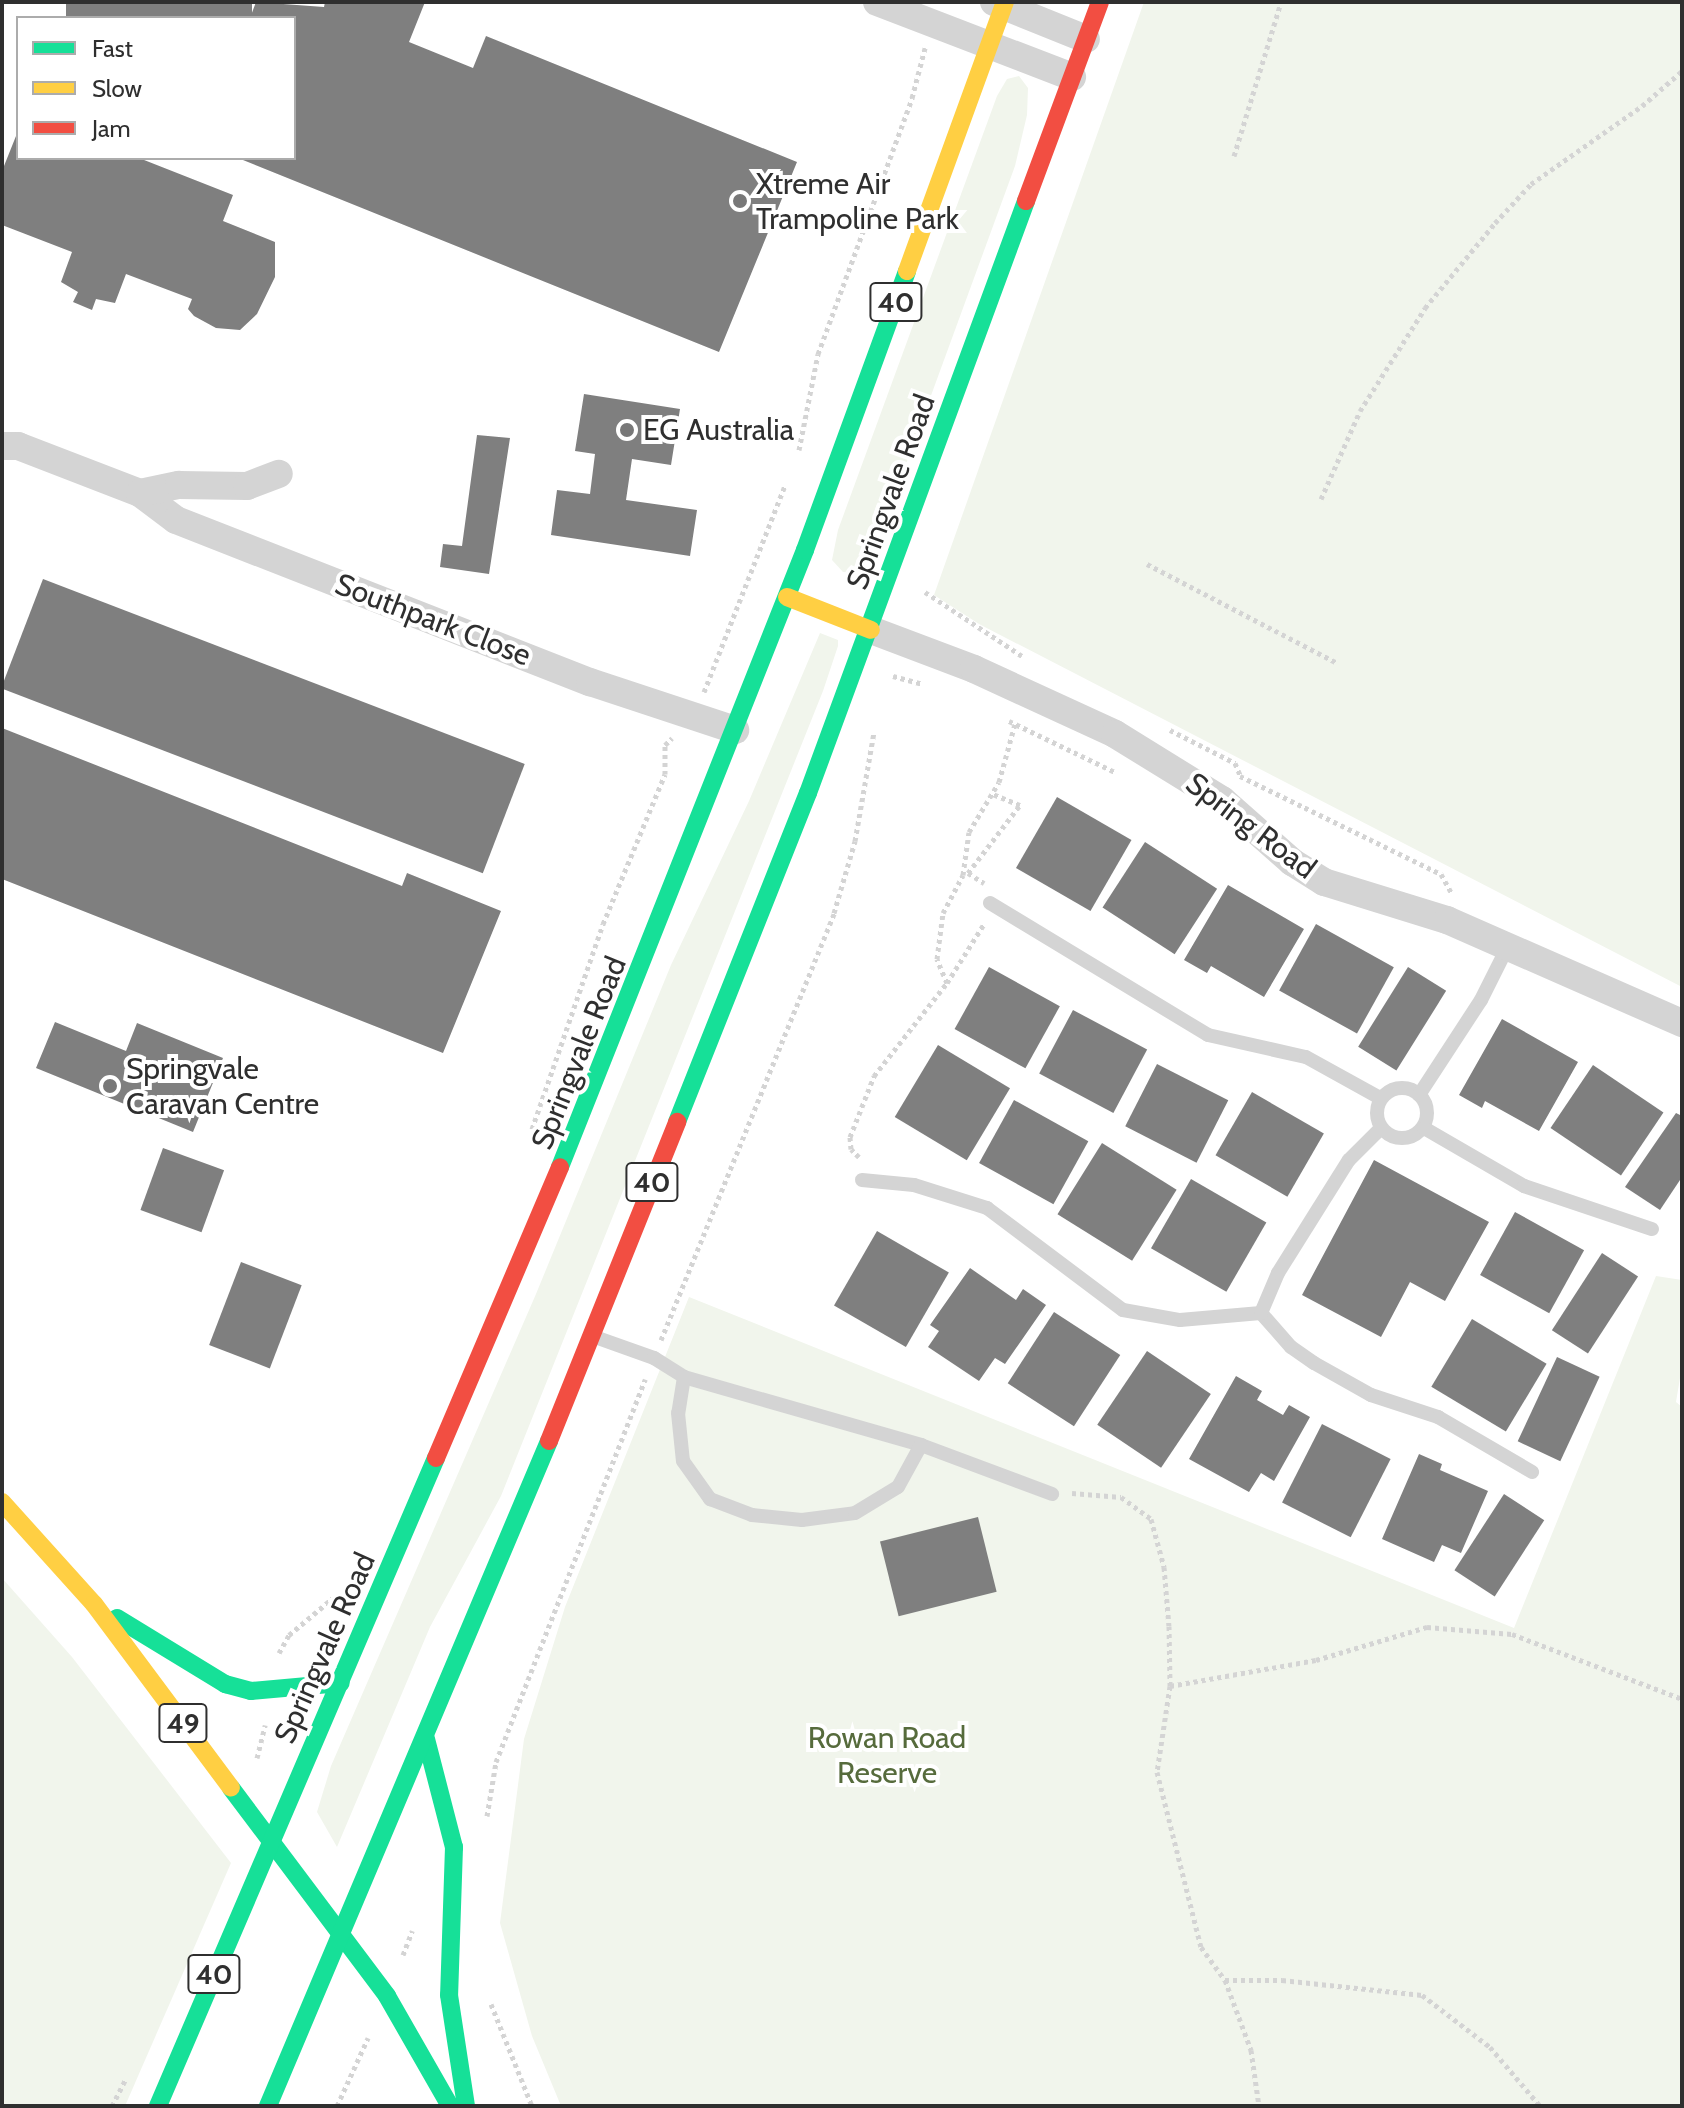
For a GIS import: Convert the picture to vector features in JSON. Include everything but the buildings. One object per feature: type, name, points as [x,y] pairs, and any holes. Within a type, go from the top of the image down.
[{"type":"highway","name":"Springvale Road","points":[[268,2106],[426,1739],[591,1335],[871,630],[1100,2]]},
{"type":"highway","name":"Springvale Road","points":[[158,2106],[545,1211],[787,597],[989,46],[1001,3]]},
{"type":"highway","points":[[787,597],[871,630]]},
{"type":"highway","name":"49","points":[[2,1502],[94,1604],[387,1996],[450,2106]]},
{"type":"highway","points":[[94,1604],[225,1684],[274,1690],[341,1683]]},
{"type":"highway","points":[[426,1739],[454,1847],[449,1995],[466,2106]]},
{"type":"street","points":[[877,2],[1072,77]]},
{"type":"street","points":[[1001,3],[1086,39]]},
{"type":"street","name":"Southpark Close","points":[[2,446],[18,446],[140,493],[176,520],[590,682],[735,730]]},
{"type":"street","points":[[140,493],[179,485],[228,489],[279,474]]},
{"type":"street","name":"Spring Road","points":[[871,630],[1080,715],[1192,780],[1324,882],[1447,920],[1682,1023]]},
{"type":"lane","points":[[992,904],[1208,1035],[1306,1057],[1380,1098],[1399,1091],[1419,1095],[1428,1110],[1424,1128]]},
{"type":"lane","points":[[1419,1095],[1481,1000],[1508,946]]},
{"type":"lane","points":[[1380,1098],[1374,1114],[1381,1128],[1406,1136],[1424,1128]]},
{"type":"lane","points":[[1261,1313],[1278,1273],[1349,1160],[1381,1128]]},
{"type":"lane","points":[[1424,1128],[1524,1186],[1652,1229]]},
{"type":"lane","points":[[862,1180],[914,1185],[987,1208],[1123,1310],[1180,1320],[1261,1313]]},
{"type":"lane","points":[[1261,1313],[1291,1347],[1314,1363],[1371,1395],[1438,1417],[1532,1472]]},
{"type":"lane","points":[[591,1335],[654,1358],[684,1377],[921,1445],[1052,1494]]},
{"type":"lane","points":[[684,1377],[678,1413],[683,1461],[710,1499],[752,1515],[802,1520],[855,1513],[898,1487],[921,1445]]},
{"type":"path","points":[[1234,156],[1281,2]]},
{"type":"path","points":[[795,461],[818,354],[912,98],[933,24]]},
{"type":"path","points":[[1321,499],[1360,411],[1425,308],[1495,223],[1531,184],[1642,106],[1682,71]]},
{"type":"path","points":[[529,1139],[603,924],[665,774],[665,745],[695,716],[789,476]]},
{"type":"path","points":[[1147,564],[1337,663]]},
{"type":"path","points":[[889,689],[931,577]]},
{"type":"path","points":[[963,875],[969,832],[993,794],[1015,724]]},
{"type":"path","points":[[485,1824],[496,1762],[654,1358],[834,913],[855,841],[876,726]]},
{"type":"path","points":[[1192,780],[1251,778],[1441,874],[1450,886],[1447,920]]},
{"type":"path","points":[[947,983],[938,967],[940,926],[963,875],[1020,805],[993,794]]},
{"type":"path","points":[[862,1180],[864,1160],[851,1149],[850,1137],[870,1085],[947,983],[992,904]]},
{"type":"path","points":[[1052,1494],[1121,1497],[1151,1519],[1164,1567],[1170,1686],[1157,1772],[1201,1947],[1225,1980],[1251,2050],[1259,2106]]},
{"type":"path","points":[[274,1690],[282,1644],[336,1595]]},
{"type":"path","points":[[1170,1686],[1316,1660],[1427,1627],[1512,1634],[1682,1699]]},
{"type":"path","points":[[1225,1980],[1282,1980],[1422,1995],[1490,2047],[1540,2106]]},
{"type":"path","points":[[488,1994],[532,2106]]},
{"type":"green space","points":[[1144,2],[1682,2],[1682,987],[979,624],[934,595]]},
{"type":"green space","points":[[1019,76],[1028,88],[1027,115],[1015,166],[869,565],[857,573],[843,572],[832,560],[838,530],[997,96],[1007,79]]},
{"type":"green space","points":[[820,633],[838,640],[823,691],[501,1496],[430,1627],[337,1847],[317,1812],[331,1766],[536,1294],[671,965],[749,801]]},
{"type":"green space","name":"Rowan Road Reserve","points":[[1656,1276],[1682,1280],[1682,1366],[1676,1402],[1682,1407],[1682,2106],[561,2106],[532,2036],[500,1923],[524,1739],[565,1607],[689,1297],[1514,1628]]},
{"type":"green space","points":[[2,1578],[72,1657],[231,1863],[125,2106],[2,2106]]},
{"type":"traffic: fast","points":[[677,1122],[808,793],[1026,201]]},
{"type":"traffic: fast","points":[[560,1167],[805,550],[907,271]]},
{"type":"traffic: fast","points":[[268,2106],[549,1441]]},
{"type":"traffic: fast","points":[[158,2106],[436,1458]]},
{"type":"traffic: fast","points":[[117,1618],[225,1684],[251,1691],[341,1683]]},
{"type":"traffic: fast","points":[[426,1739],[454,1847],[449,1995],[466,2106]]},
{"type":"traffic: fast","points":[[231,1788],[387,1996],[450,2106]]},
{"type":"traffic: slow","points":[[907,271],[1005,2]]},
{"type":"traffic: slow","points":[[787,597],[871,630]]},
{"type":"traffic: slow","points":[[2,1502],[94,1604],[231,1788]]},
{"type":"traffic: jam","points":[[1026,201],[1100,2]]},
{"type":"traffic: jam","points":[[549,1441],[677,1122]]},
{"type":"traffic: jam","points":[[436,1458],[560,1167]]},
{"type":"place","name":"Xtreme Air Trampoline Park","points":[[740,201]]},
{"type":"place","name":"EG Australia","points":[[627,430]]},
{"type":"place","name":"Springvale Caravan Centre","points":[[110,1086]]}]
